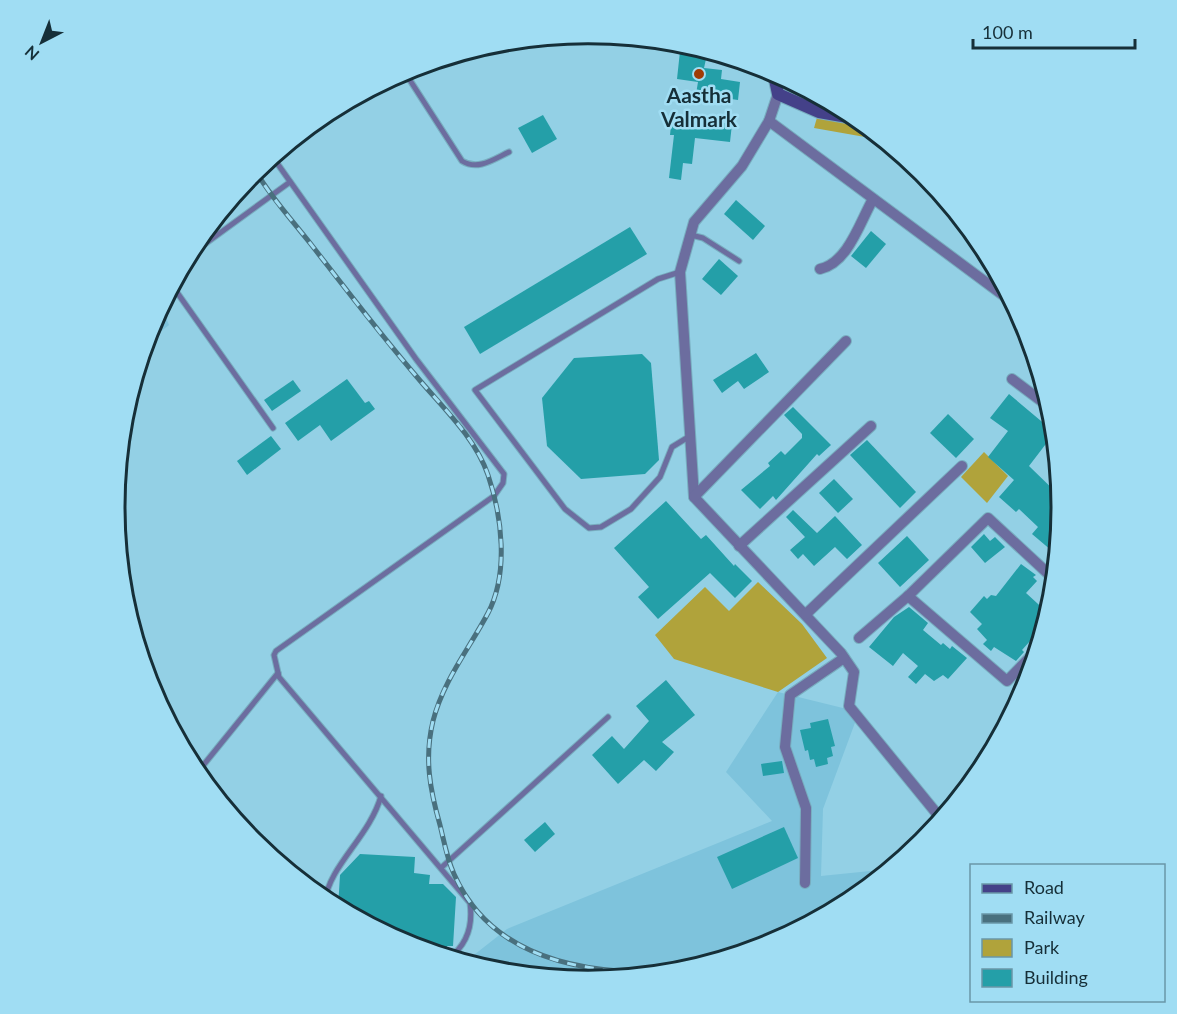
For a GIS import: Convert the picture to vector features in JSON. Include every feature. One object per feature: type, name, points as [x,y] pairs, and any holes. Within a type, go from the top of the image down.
[{"type":"street","points":[[776,83],[778,94],[769,122],[741,166],[694,222],[680,272],[694,497],[806,614],[844,658],[854,672],[849,706],[937,813]]},
{"type":"street","points":[[778,94],[819,112],[833,114]]},
{"type":"street","points":[[795,100],[815,103]]},
{"type":"street","points":[[769,122],[999,292]]},
{"type":"street","points":[[820,269],[831,267],[840,259],[873,199]]},
{"type":"street","points":[[694,497],[846,341]]},
{"type":"street","points":[[1012,379],[1039,399]]},
{"type":"street","points":[[739,546],[871,426]]},
{"type":"street","points":[[806,614],[962,466]]},
{"type":"street","points":[[859,638],[909,596],[988,518],[1047,573]]},
{"type":"street","points":[[909,596],[1007,681],[1025,663]]},
{"type":"street","points":[[805,883],[806,808],[785,747],[790,695],[844,658]]},
{"type":"lane","points":[[410,80],[462,161],[471,167],[478,166],[509,152]]},
{"type":"lane","points":[[278,164],[416,359],[504,474],[503,483],[494,496],[276,651],[274,655],[278,673],[470,903],[472,915],[467,940],[456,951]]},
{"type":"lane","points":[[209,241],[290,182]]},
{"type":"lane","points":[[691,234],[703,238],[739,261]]},
{"type":"lane","points":[[680,272],[658,279],[475,390],[565,509],[589,528],[602,527],[631,509],[660,477],[672,447],[690,435]]},
{"type":"lane","points":[[178,293],[273,428]]},
{"type":"lane","points":[[203,765],[278,673]]},
{"type":"lane","points":[[442,867],[608,717]]},
{"type":"lane","points":[[328,890],[330,881],[368,828],[381,796]]},
{"type":"shaded area","points":[[166,317],[169,325],[159,333]]},
{"type":"shaded area","points":[[778,692],[859,712],[823,809],[821,876],[876,870],[846,892],[794,923],[737,946],[679,962],[619,970],[558,970],[528,967],[473,956],[507,929],[772,821],[726,772]]},
{"type":"green space","points":[[818,114],[842,119],[866,136],[865,137],[814,128]]},
{"type":"green space","points":[[984,452],[1008,476],[987,503],[961,477]]},
{"type":"green space","points":[[758,582],[802,624],[827,658],[778,692],[674,659],[655,635],[705,587],[729,611]]},
{"type":"building","name":"Aastha Valmark","points":[[680,52],[706,59],[704,68],[722,70],[721,79],[740,82],[738,100],[696,94],[698,82],[677,79]]},
{"type":"building","points":[[543,115],[557,139],[532,153],[518,128]]},
{"type":"building","points":[[672,116],[732,124],[730,142],[695,138],[692,164],[683,163],[681,180],[669,178],[674,135],[670,135]]},
{"type":"building","points":[[736,200],[765,226],[753,240],[724,214]]},
{"type":"building","points":[[630,227],[647,254],[480,354],[464,327]]},
{"type":"building","points":[[871,231],[886,244],[866,268],[851,256]]},
{"type":"building","points":[[719,259],[738,276],[721,295],[702,279]]},
{"type":"building","points":[[756,353],[769,372],[744,389],[738,381],[722,393],[713,380]]},
{"type":"building","points":[[642,354],[651,363],[659,460],[645,474],[581,479],[547,446],[542,398],[574,358]]},
{"type":"building","points":[[347,379],[365,403],[369,401],[375,409],[331,441],[320,425],[298,441],[285,423]]},
{"type":"building","points":[[293,380],[301,391],[272,411],[264,400]]},
{"type":"building","points":[[1009,394],[1044,424],[1047,442],[1029,466],[1051,488],[1050,549],[1032,534],[1038,527],[1019,509],[1016,512],[999,497],[1014,480],[988,457],[1008,431],[990,418]]},
{"type":"building","points":[[793,407],[831,445],[819,456],[817,454],[776,500],[773,496],[760,509],[741,490],[770,466],[768,463],[781,451],[785,455],[802,438],[802,434],[784,415]]},
{"type":"building","points":[[948,414],[974,439],[956,458],[930,433]]},
{"type":"building","points":[[271,436],[281,449],[247,475],[237,461]]},
{"type":"building","points":[[867,440],[916,492],[900,508],[850,455]]},
{"type":"building","points":[[834,479],[853,499],[838,513],[819,493]]},
{"type":"building","points":[[666,501],[701,539],[706,535],[734,566],[735,564],[752,581],[735,598],[710,573],[658,619],[638,597],[649,587],[614,548]]},
{"type":"building","points":[[793,510],[817,533],[835,516],[862,545],[847,559],[835,547],[814,566],[803,554],[798,559],[790,550],[805,537],[786,517]]},
{"type":"building","points":[[984,534],[990,541],[995,537],[1005,547],[985,563],[971,547]]},
{"type":"building","points":[[907,536],[929,560],[900,587],[878,563]]},
{"type":"building","points":[[1021,564],[1036,575],[1033,577],[1037,581],[1026,593],[1041,606],[1033,638],[1016,661],[994,647],[991,651],[983,644],[987,640],[977,629],[982,624],[970,612],[984,596],[987,599],[991,595],[996,596]]},
{"type":"building","points":[[909,607],[928,623],[923,630],[941,645],[943,643],[950,649],[952,646],[967,658],[948,679],[943,675],[934,681],[925,674],[916,684],[908,677],[918,666],[903,653],[893,666],[869,647],[894,617]]},
{"type":"building","points":[[666,680],[695,715],[662,742],[674,752],[656,771],[644,760],[618,784],[592,755],[612,736],[624,749],[649,721],[636,706]]},
{"type":"building","points":[[828,719],[835,746],[831,747],[833,756],[827,758],[828,764],[816,767],[814,759],[810,760],[808,750],[805,751],[800,730],[811,728],[810,723]]},
{"type":"building","points":[[782,761],[784,773],[763,776],[761,764]]},
{"type":"building","points":[[545,822],[555,834],[535,852],[524,840]]},
{"type":"building","points":[[784,827],[798,858],[732,889],[717,857]]},
{"type":"building","points":[[360,854],[415,857],[414,873],[430,875],[429,884],[443,884],[456,897],[453,946],[447,946],[447,948],[440,946],[383,923],[339,897],[340,875]]},
{"type":"railway","points":[[261,179],[376,328],[466,435],[482,461],[493,491],[501,544],[501,563],[495,597],[443,692],[430,735],[429,774],[433,799],[454,874],[467,897],[483,917],[501,933],[522,946],[568,963],[610,970]]},
{"type":"place","name":"Aastha Valmark","points":[[699,74]]}]
